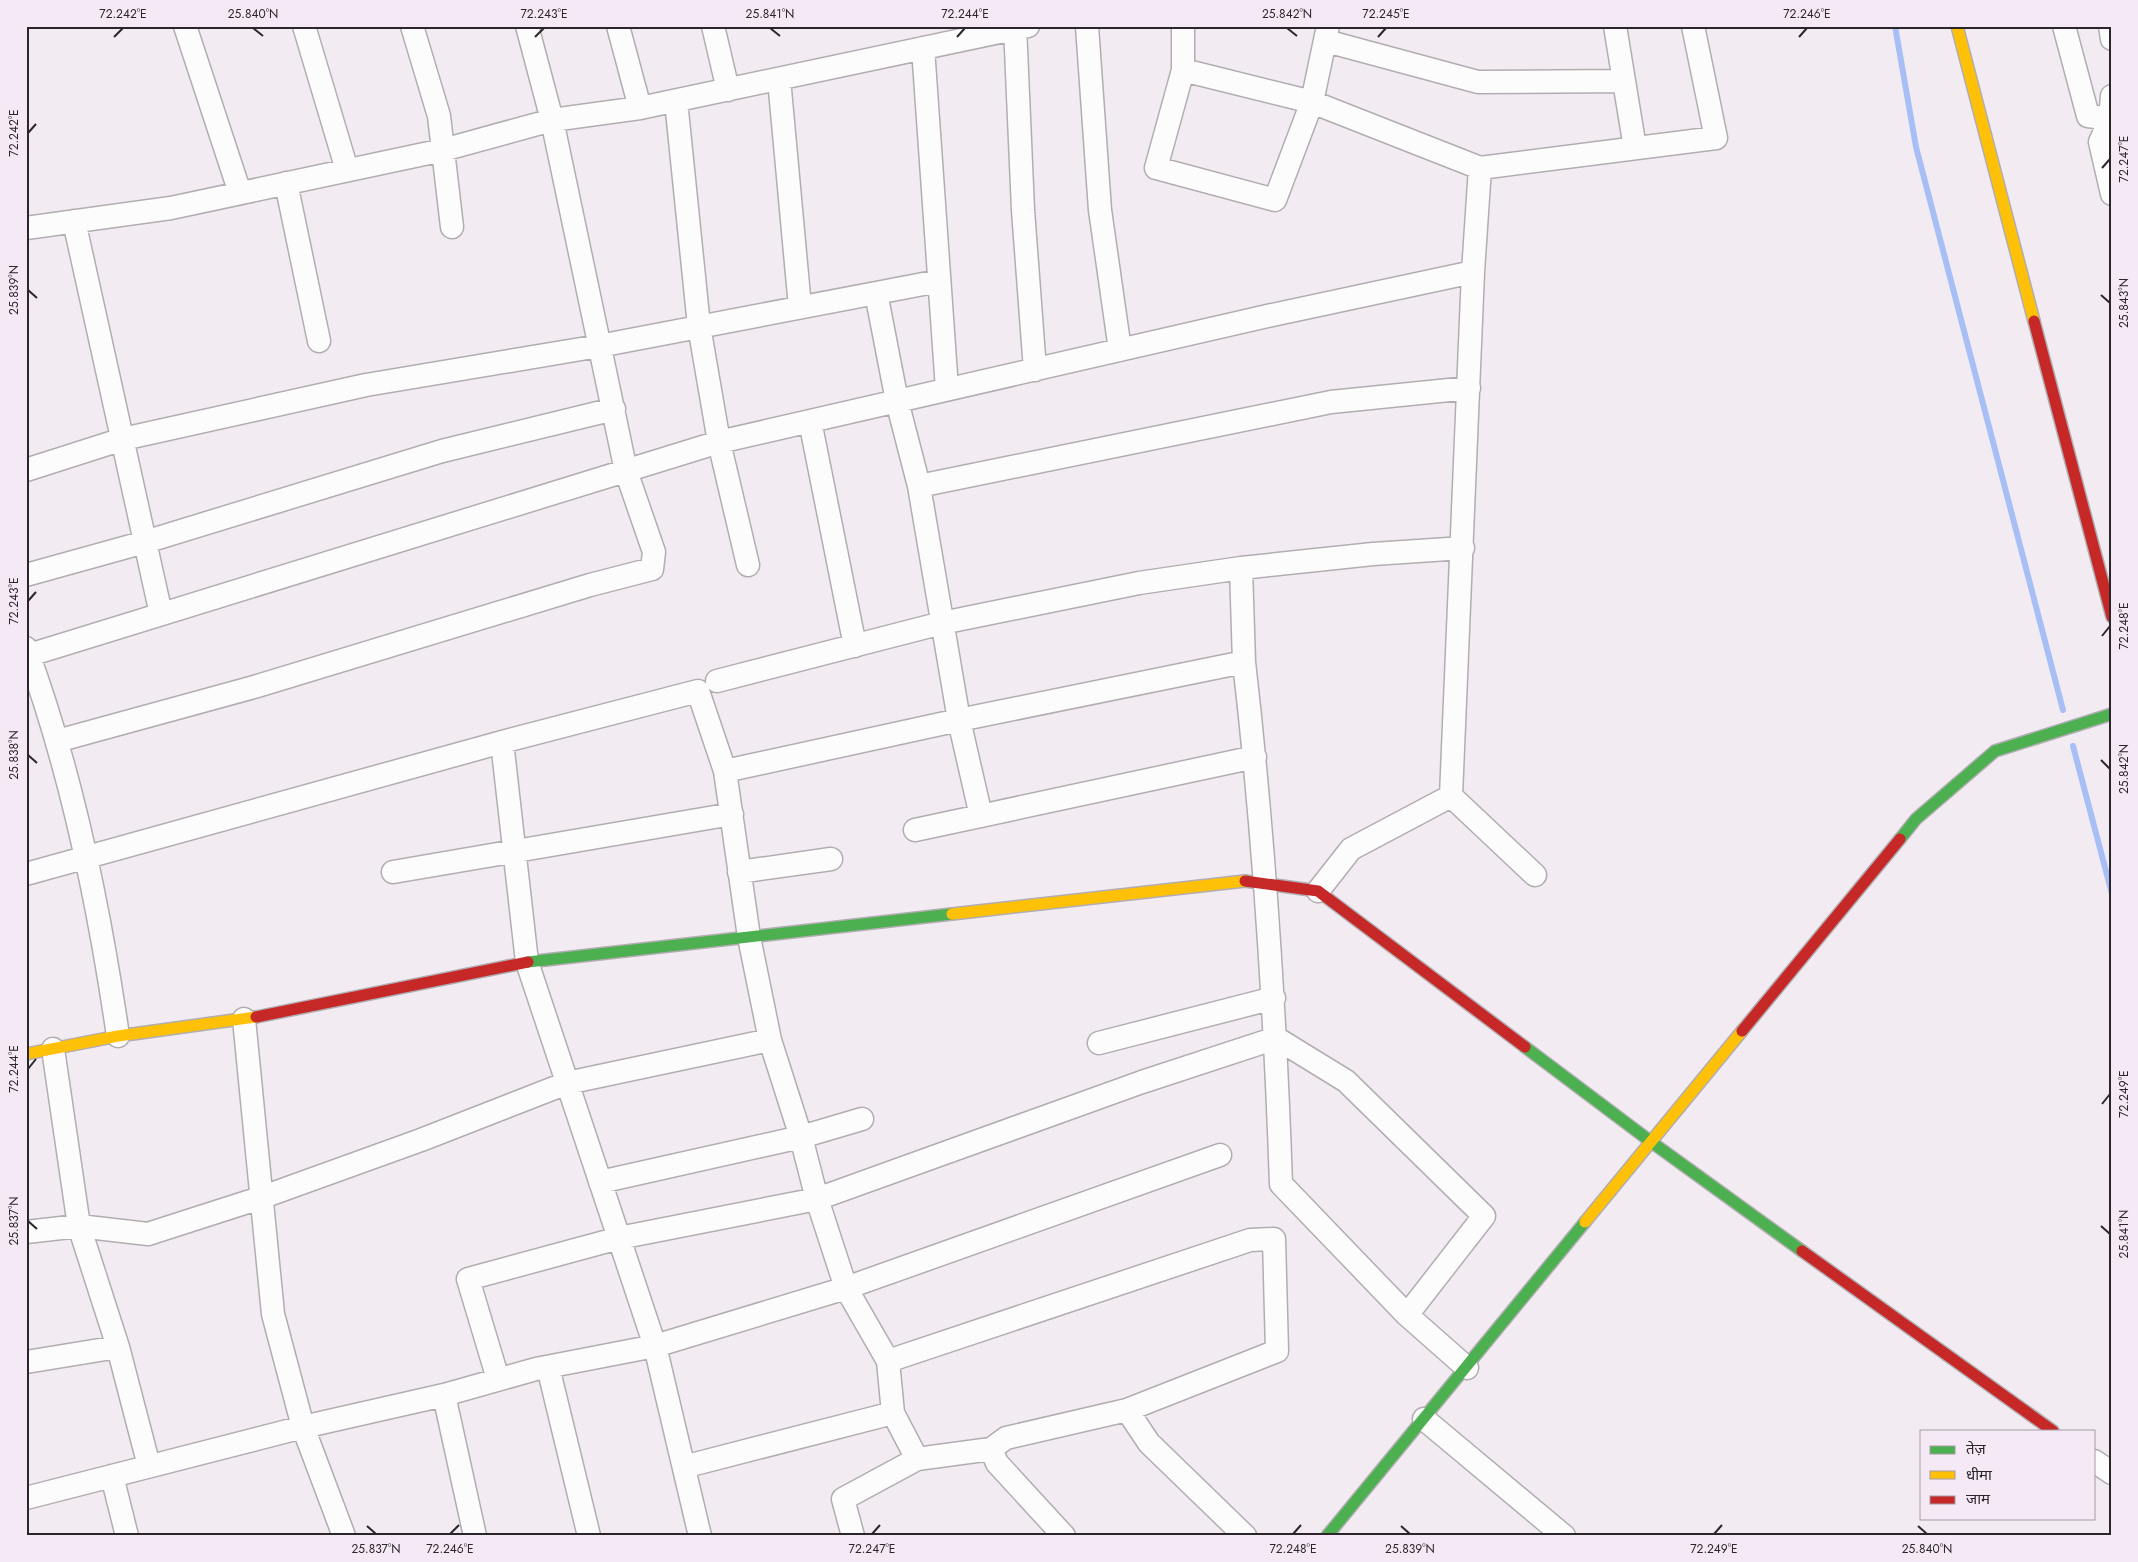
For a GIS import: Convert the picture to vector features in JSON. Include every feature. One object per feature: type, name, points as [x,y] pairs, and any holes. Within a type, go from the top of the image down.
[{"type":"street","points":[[185,26],[240,193]]},
{"type":"street","points":[[304,26],[347,170]]},
{"type":"street","points":[[412,26],[439,116],[452,227]]},
{"type":"street","points":[[57,741],[254,687],[590,585],[652,569],[654,552],[626,471],[552,120],[527,26]]},
{"type":"street","points":[[618,26],[640,108]]},
{"type":"street","points":[[714,26],[728,90]]},
{"type":"street","points":[[1087,26],[1100,210],[1120,350]]},
{"type":"street","points":[[1183,26],[1183,70],[1156,168],[1275,200],[1312,102],[1327,34],[1478,82],[1624,81]]},
{"type":"street","points":[[1615,26],[1635,148]]},
{"type":"street","points":[[1183,70],[1312,102],[1480,168],[1716,138],[1693,26]]},
{"type":"street","points":[[1957,26],[2112,617]]},
{"type":"street","points":[[2064,26],[2088,116],[2111,119]]},
{"type":"street","points":[[2110,26],[2112,39]]},
{"type":"street","points":[[26,228],[171,208],[443,150],[552,120],[676,101],[1019,27],[1023,210],[1035,370]]},
{"type":"street","points":[[923,48],[947,390]]},
{"type":"street","points":[[779,79],[800,307]]},
{"type":"street","points":[[2111,189],[2100,142],[2111,119],[2112,96]]},
{"type":"street","points":[[676,101],[699,326],[719,442],[748,565]]},
{"type":"street","points":[[1480,168],[1473,272],[1463,548],[1451,796],[1535,875]]},
{"type":"street","points":[[286,183],[320,341]]},
{"type":"street","points":[[74,221],[161,614]]},
{"type":"street","points":[[118,1036],[107,959],[85,858],[57,741],[27,653],[161,614],[719,442],[1120,350],[1473,272]]},
{"type":"street","points":[[26,470],[123,438],[366,385],[599,346],[939,281]]},
{"type":"street","points":[[876,293],[897,401],[919,486],[959,720],[981,816]]},
{"type":"street","points":[[919,486],[1331,402],[1469,388]]},
{"type":"street","points":[[26,574],[146,542],[442,451],[614,409]]},
{"type":"street","points":[[810,421],[855,646]]},
{"type":"street","points":[[716,680],[942,623],[1139,583],[1240,568],[1372,554],[1463,548]]},
{"type":"street","points":[[1240,568],[1244,662],[1255,757],[1274,998],[1281,1184],[1407,1315],[1467,1368]]},
{"type":"street","points":[[725,771],[959,720],[1244,662]]},
{"type":"street","points":[[26,874],[502,742],[698,691],[725,771],[749,937],[770,1040],[801,1137],[817,1199],[846,1288],[888,1361],[893,1413],[917,1459]]},
{"type":"street","points":[[1327,1536],[1467,1368],[1650,1141],[1916,819],[1995,751],[2112,714]]},
{"type":"street","points":[[502,742],[527,962],[655,1346],[700,1536]]},
{"type":"street","points":[[915,830],[1255,757]]},
{"type":"street","points":[[1318,891],[1351,850],[1451,796]]},
{"type":"street","points":[[393,872],[732,814]]},
{"type":"street","points":[[739,872],[831,859]]},
{"type":"street","points":[[26,1054],[118,1036],[244,1019],[527,962],[1241,881],[1318,891],[1650,1141],[2051,1430]]},
{"type":"street","points":[[1100,1044],[1274,998]]},
{"type":"street","points":[[244,1019],[273,1314],[303,1427],[344,1536]]},
{"type":"street","points":[[498,1379],[468,1279],[619,1238],[817,1199],[1142,1082],[1276,1038],[1346,1081],[1484,1216],[1407,1315]]},
{"type":"street","points":[[26,1232],[79,1226],[148,1234],[263,1197],[421,1140],[567,1083],[770,1040]]},
{"type":"street","points":[[53,1049],[79,1226],[118,1347],[149,1466]]},
{"type":"street","points":[[600,1182],[801,1137],[862,1119]]},
{"type":"street","points":[[26,1498],[303,1427],[444,1395],[498,1379],[655,1346],[846,1288],[1220,1155]]},
{"type":"street","points":[[853,1536],[843,1498],[917,1459],[991,1449],[1006,1438],[1127,1410],[1277,1351],[1274,1239],[1250,1240],[888,1361]]},
{"type":"street","points":[[26,1362],[118,1347]]},
{"type":"street","points":[[548,1367],[589,1536]]},
{"type":"street","points":[[444,1395],[475,1536]]},
{"type":"street","points":[[1127,1410],[1149,1443],[1245,1536]]},
{"type":"street","points":[[691,1464],[893,1413]]},
{"type":"street","points":[[1424,1419],[1551,1532]]},
{"type":"street","points":[[991,1449],[997,1464],[1064,1536]]},
{"type":"street","points":[[2096,1462],[2112,1473]]},
{"type":"street","points":[[112,1476],[127,1536]]},
{"type":"waterway","points":[[1895,26],[1916,147],[2063,710]]},
{"type":"waterway","points":[[2073,746],[2112,894]]},
{"type":"traffic: fast","points":[[1900,839],[1916,819],[1995,751],[2112,714]]},
{"type":"traffic: fast","points":[[528,962],[952,914]]},
{"type":"traffic: fast","points":[[1525,1047],[1650,1141],[1802,1251]]},
{"type":"traffic: fast","points":[[1327,1536],[1585,1222]]},
{"type":"traffic: slow","points":[[1957,26],[2034,321]]},
{"type":"traffic: slow","points":[[952,914],[1245,881]]},
{"type":"traffic: slow","points":[[26,1054],[118,1036],[256,1017]]},
{"type":"traffic: slow","points":[[1585,1222],[1742,1031]]},
{"type":"traffic: jam","points":[[2034,321],[2112,617]]},
{"type":"traffic: jam","points":[[1742,1031],[1900,839]]},
{"type":"traffic: jam","points":[[1245,881],[1318,891],[1525,1047]]},
{"type":"traffic: jam","points":[[256,1017],[528,962]]},
{"type":"traffic: jam","points":[[1802,1251],[2052,1430]]}]
